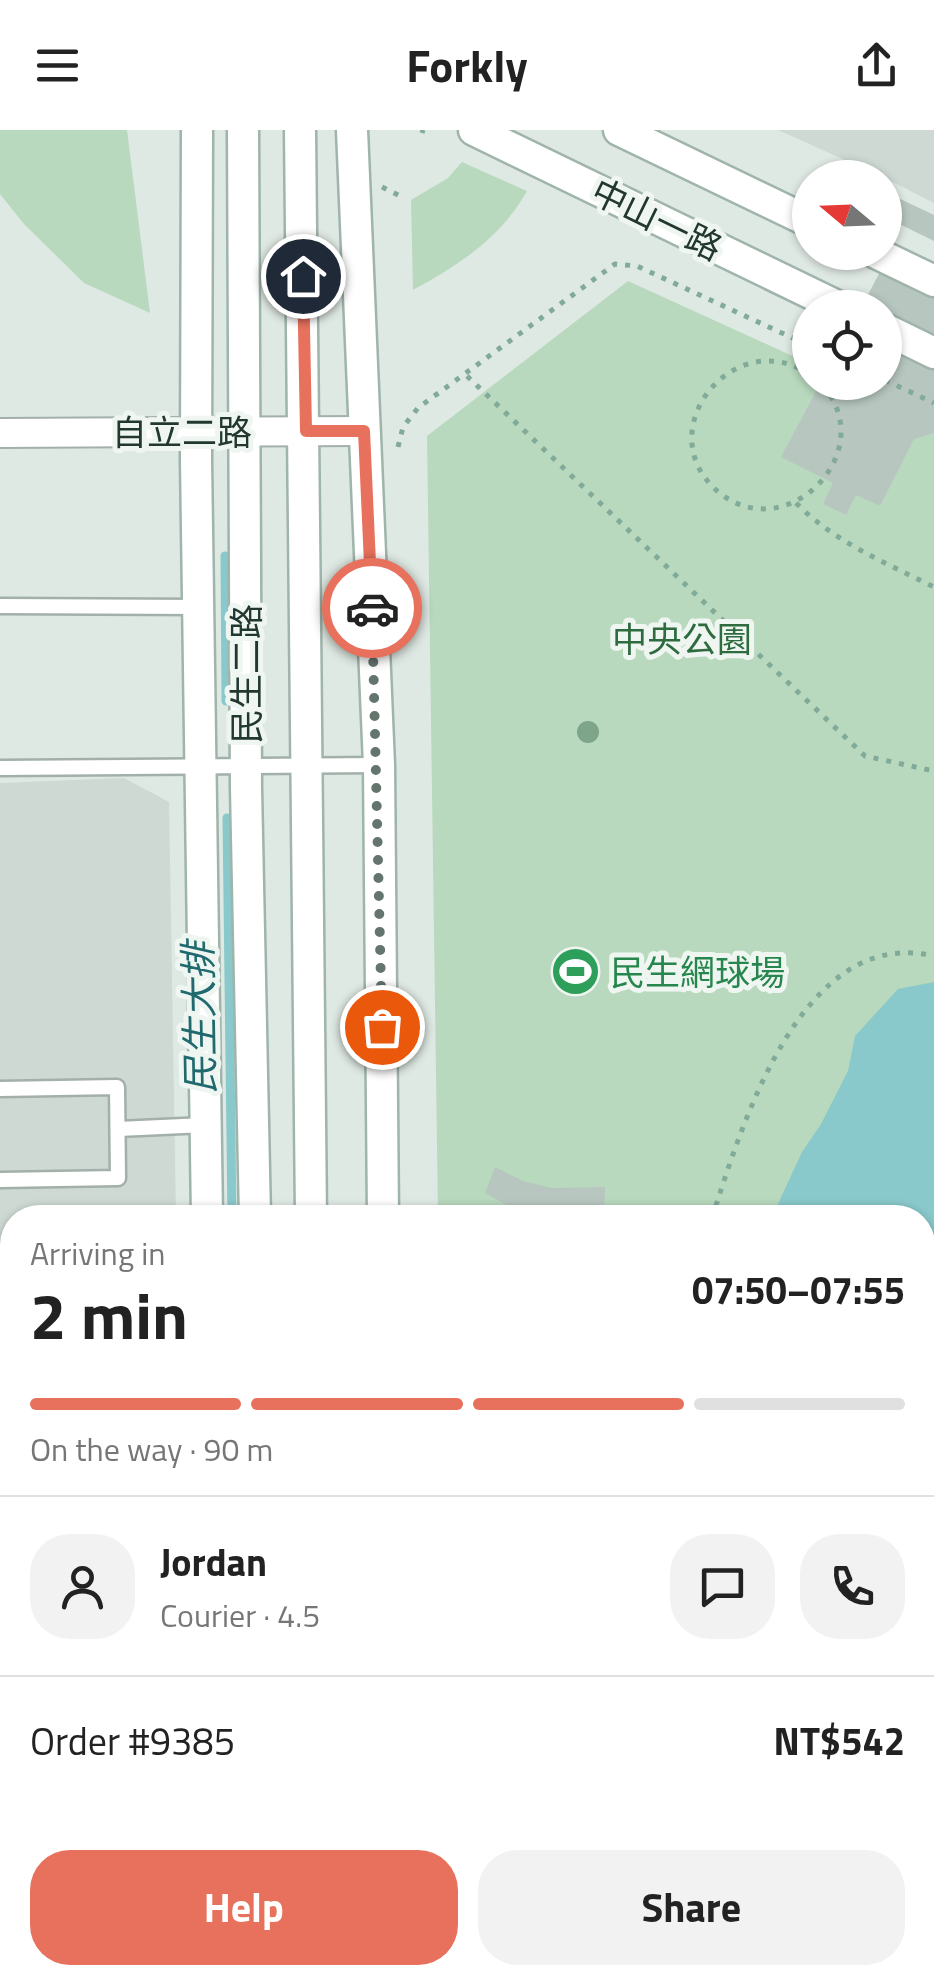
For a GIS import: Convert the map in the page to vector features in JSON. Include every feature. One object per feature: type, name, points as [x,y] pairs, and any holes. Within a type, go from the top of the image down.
[{"type":"main road","points":[[197,130],[196,430],[207,1205]]},
{"type":"main road","name":"民生二路","points":[[244,130],[246,767],[255,1205]]},
{"type":"main road","name":"民生二路","points":[[300,130],[311,1205]]},
{"type":"main road","points":[[352,130],[379,765],[383,1205]]},
{"type":"main road","name":"中山一路","points":[[474,130],[804,290]]},
{"type":"main road","name":"中山一路","points":[[619,130],[792,213]]},
{"type":"main road","points":[[902,266],[934,281]]},
{"type":"main road","points":[[902,337],[934,352]]},
{"type":"street","name":"自立二路","points":[[0,434],[364,431]]},
{"type":"lane","points":[[0,606],[198,607]]},
{"type":"lane","points":[[0,768],[379,765]]},
{"type":"lane","points":[[0,1088],[118,1087],[118,1178],[0,1180]]},
{"type":"lane","points":[[118,1129],[206,1125]]},
{"type":"path","points":[[396,454],[403,427],[418,408],[467,376],[615,264],[637,266],[792,338]]},
{"type":"path","points":[[792,366],[760,360],[738,366],[718,379],[702,397],[694,419],[692,442],[699,467],[714,488],[734,503],[759,510],[796,504],[826,480],[838,457],[841,432],[831,400]]},
{"type":"path","points":[[467,376],[865,756],[934,771]]},
{"type":"path","points":[[902,388],[934,403]]},
{"type":"path","points":[[796,504],[820,527],[856,550],[934,587]]},
{"type":"path","points":[[716,1205],[738,1136],[767,1070],[810,1002],[844,972],[874,958],[934,956]]},
{"type":"shaded area","points":[[778,130],[934,130],[934,203],[902,187],[902,160],[845,160]]},
{"type":"shaded area","points":[[124,778],[169,802],[176,1205],[0,1205],[0,783]]},
{"type":"green space","points":[[0,130],[127,130],[150,313],[84,283],[24,224],[0,194]]},
{"type":"green space","points":[[462,162],[527,191],[504,223],[478,249],[413,290],[411,200],[448,178]]},
{"type":"green space","name":"中央公園","points":[[628,281],[792,356],[792,400],[889,400],[934,420],[934,1205],[438,1205],[427,436]]},
{"type":"water","points":[[934,982],[934,1205],[778,1205],[802,1152],[848,1071],[855,1036],[898,989]]},
{"type":"building","points":[[902,200],[934,215],[934,241],[902,225]]},
{"type":"building","points":[[881,270],[886,270],[934,295],[934,433],[914,439],[880,506],[856,495],[846,515],[823,504],[833,483],[781,457],[811,400],[902,400],[902,290],[870,290]]},
{"type":"building","points":[[495,1167],[523,1181],[552,1188],[605,1187],[604,1205],[506,1205],[485,1193]]},
{"type":"waterway","name":"民生大排","points":[[225,556],[226,701]]},
{"type":"waterway","name":"民生大排","points":[[227,818],[232,1205]]},
{"type":"way so far","points":[[372,608],[380,798],[382,1027]]},
{"type":"place","name":"民生網球場","points":[[575,972]]},
{"type":"route","points":[[303,276],[306,431],[364,431],[372,608]]}]
